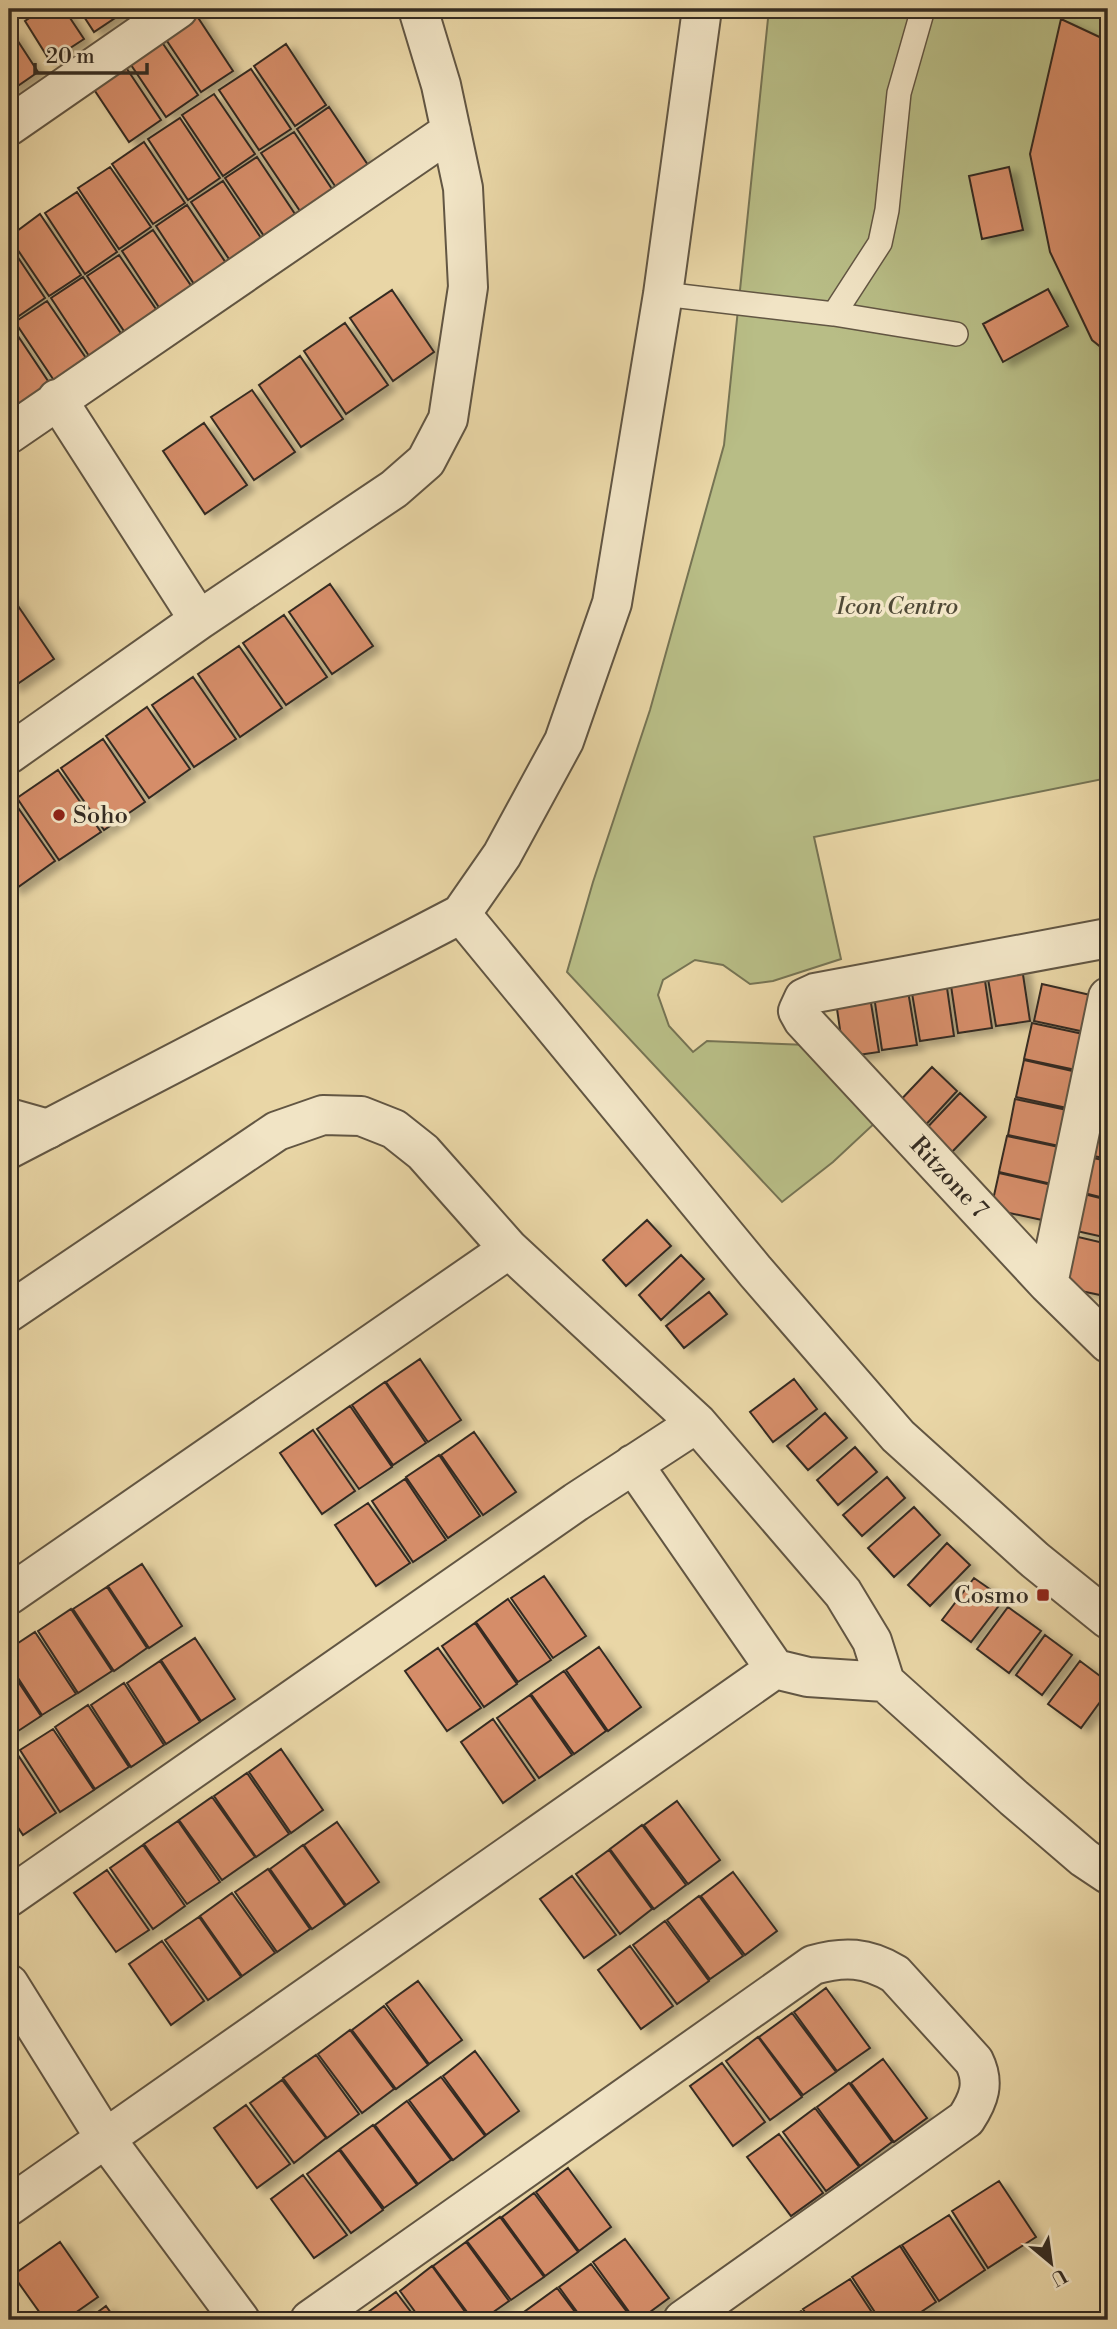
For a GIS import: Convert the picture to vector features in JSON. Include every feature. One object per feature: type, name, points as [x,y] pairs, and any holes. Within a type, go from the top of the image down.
[{"type":"street","points":[[9,126],[178,9]]},
{"type":"street","points":[[9,754],[199,620],[394,489],[426,461],[448,419],[468,287],[463,188],[441,85],[418,9]]},
{"type":"street","points":[[9,1149],[461,914],[502,855],[564,741],[612,603],[663,294],[702,9]]},
{"type":"street","points":[[9,434],[451,131]]},
{"type":"street","points":[[57,399],[199,620]]},
{"type":"street","points":[[461,914],[755,1271],[898,1436],[1035,1560],[1108,1619]]},
{"type":"street","name":"Ritzone 7","points":[[1108,938],[815,993],[799,1004],[803,1020],[1048,1284],[1108,1343]]},
{"type":"street","points":[[1048,1284],[1108,997]]},
{"type":"street","points":[[9,1312],[277,1131],[323,1115],[361,1116],[394,1129],[423,1153],[509,1249],[697,1423],[843,1593],[872,1641],[885,1682],[1014,1798],[1084,1858],[1108,1874]]},
{"type":"street","points":[[9,1118],[48,1129]]},
{"type":"street","points":[[9,1595],[509,1249]]},
{"type":"street","points":[[9,1897],[633,1464],[697,1423]]},
{"type":"street","points":[[633,1464],[775,1669],[808,1677],[885,1682]]},
{"type":"street","points":[[9,2206],[775,1669]]},
{"type":"street","points":[[310,2320],[813,1965],[833,1959],[855,1958],[878,1964],[895,1974],[974,2061],[980,2074],[977,2103],[966,2119],[683,2320]]},
{"type":"street","points":[[9,1984],[105,2138],[240,2320]]},
{"type":"lane","points":[[834,314],[880,243],[887,210],[899,93],[923,9]]},
{"type":"lane","points":[[663,294],[834,314],[956,334]]},
{"type":"green space","name":"Icon Centro","points":[[769,9],[1108,9],[1108,778],[814,837],[841,959],[773,981],[750,984],[723,965],[695,960],[663,980],[658,995],[669,1026],[693,1052],[707,1041],[808,1045],[877,1121],[833,1162],[782,1202],[567,972],[593,882],[650,710],[724,445]]},
{"type":"building","points":[[16,9],[35,9],[22,17]]},
{"type":"building","points":[[43,9],[64,9],[84,39],[50,61],[25,21]]},
{"type":"building","points":[[79,9],[126,9],[127,10],[94,32]]},
{"type":"building","points":[[193,10],[233,71],[201,92],[161,32]]},
{"type":"building","points":[[1061,19],[1108,41],[1108,353],[1092,340],[1050,252],[1030,154]]},
{"type":"building","points":[[12,32],[38,72],[9,92],[9,34]]},
{"type":"building","points":[[157,35],[198,95],[166,117],[125,56]]},
{"type":"building","points":[[286,44],[326,105],[295,126],[254,66]]},
{"type":"building","points":[[121,60],[161,120],[129,142],[89,82]]},
{"type":"building","points":[[251,69],[291,129],[259,150],[219,90]]},
{"type":"building","points":[[214,94],[255,154],[223,176],[182,115]]},
{"type":"building","points":[[329,107],[370,168],[337,189],[297,129]]},
{"type":"building","points":[[180,118],[220,178],[188,200],[148,139]]},
{"type":"building","points":[[294,132],[334,192],[302,214],[261,153]]},
{"type":"building","points":[[144,142],[185,203],[153,224],[112,164]]},
{"type":"building","points":[[257,157],[297,217],[266,239],[225,178]]},
{"type":"building","points":[[110,167],[151,227],[119,249],[78,188]]},
{"type":"building","points":[[1009,167],[1023,230],[982,239],[969,176]]},
{"type":"building","points":[[223,181],[263,241],[231,262],[191,202]]},
{"type":"building","points":[[77,192],[117,252],[85,274],[45,213]]},
{"type":"building","points":[[187,205],[228,266],[196,287],[156,226]]},
{"type":"building","points":[[40,214],[81,275],[49,296],[9,237]]},
{"type":"building","points":[[153,230],[194,290],[162,312],[122,251]]},
{"type":"building","points":[[9,244],[45,298],[13,320],[9,314]]},
{"type":"building","points":[[119,255],[160,315],[128,337],[87,276]]},
{"type":"building","points":[[83,277],[124,338],[91,359],[51,298]]},
{"type":"building","points":[[1048,289],[1068,326],[1003,362],[983,324]]},
{"type":"building","points":[[392,290],[434,352],[393,381],[350,318]]},
{"type":"building","points":[[47,301],[88,361],[55,382],[15,322]]},
{"type":"building","points":[[345,323],[388,385],[346,414],[304,351]]},
{"type":"building","points":[[10,324],[50,384],[18,405],[9,391]]},
{"type":"building","points":[[300,356],[343,419],[301,447],[259,385]]},
{"type":"building","points":[[252,390],[295,452],[254,480],[211,417]]},
{"type":"building","points":[[204,423],[247,485],[205,514],[163,451]]},
{"type":"building","points":[[330,584],[373,646],[332,674],[289,612]]},
{"type":"building","points":[[12,597],[54,659],[13,687],[9,681],[9,599]]},
{"type":"building","points":[[284,615],[327,677],[286,705],[243,643]]},
{"type":"building","points":[[239,646],[282,708],[240,737],[198,674]]},
{"type":"building","name":"Soho","points":[[193,677],[236,739],[194,767],[152,705]]},
{"type":"building","name":"Soho","points":[[147,707],[190,769],[149,798],[106,736]]},
{"type":"building","name":"Soho","points":[[103,739],[145,802],[104,830],[61,768]]},
{"type":"building","name":"Soho","points":[[58,770],[101,832],[59,860],[17,798]]},
{"type":"building","name":"Soho","points":[[12,799],[55,861],[14,890],[9,883],[9,802]]},
{"type":"building","points":[[1022,968],[1030,1021],[996,1026],[987,973]]},
{"type":"building","points":[[984,974],[992,1028],[958,1033],[950,979]]},
{"type":"building","points":[[946,981],[954,1036],[920,1041],[911,987]]},
{"type":"building","points":[[1042,984],[1108,999],[1099,1035],[1034,1021]]},
{"type":"building","points":[[908,991],[917,1045],[882,1050],[874,996]]},
{"type":"building","points":[[870,997],[879,1052],[844,1057],[836,1002]]},
{"type":"building","points":[[1032,1023],[1097,1037],[1090,1073],[1024,1059]]},
{"type":"building","points":[[1024,1060],[1090,1075],[1081,1111],[1016,1097]]},
{"type":"building","points":[[932,1067],[957,1091],[920,1131],[894,1107]]},
{"type":"building","points":[[1108,1082],[1108,1120],[1097,1117]]},
{"type":"building","points":[[960,1093],[986,1117],[948,1156],[922,1133]]},
{"type":"building","points":[[1015,1099],[1081,1113],[1073,1149],[1008,1135]]},
{"type":"building","points":[[1096,1119],[1108,1122],[1108,1159],[1089,1155]]},
{"type":"building","points":[[1007,1136],[1073,1150],[1065,1187],[999,1172]]},
{"type":"building","points":[[1088,1157],[1108,1161],[1108,1199],[1080,1192]]},
{"type":"building","points":[[999,1173],[1065,1188],[1056,1223],[991,1209]]},
{"type":"building","points":[[1080,1193],[1108,1200],[1108,1238],[1072,1230]]},
{"type":"building","points":[[647,1220],[671,1246],[626,1286],[603,1260]]},
{"type":"building","points":[[1074,1236],[1108,1244],[1108,1260],[1100,1295],[1062,1287]]},
{"type":"building","points":[[681,1255],[704,1279],[661,1320],[639,1295]]},
{"type":"building","points":[[1108,1266],[1108,1325],[1097,1323]]},
{"type":"building","points":[[709,1292],[727,1314],[684,1348],[666,1326]]},
{"type":"building","points":[[420,1359],[461,1420],[428,1442],[386,1382]]},
{"type":"building","points":[[794,1379],[817,1409],[773,1442],[750,1412]]},
{"type":"building","points":[[385,1382],[426,1443],[393,1465],[352,1405]]},
{"type":"building","points":[[350,1406],[392,1467],[359,1489],[317,1429]]},
{"type":"building","points":[[825,1413],[847,1438],[808,1470],[787,1446]]},
{"type":"building","points":[[313,1430],[355,1491],[322,1514],[280,1453]]},
{"type":"building","points":[[474,1432],[516,1492],[483,1515],[441,1455]]},
{"type":"building","points":[[855,1447],[877,1472],[838,1505],[817,1480]]},
{"type":"building","points":[[439,1455],[480,1516],[448,1538],[406,1477]]},
{"type":"building","points":[[887,1477],[905,1498],[862,1536],[843,1515]]},
{"type":"building","points":[[405,1479],[446,1540],[413,1562],[372,1501]]},
{"type":"building","points":[[368,1503],[410,1563],[376,1586],[335,1525]]},
{"type":"building","points":[[914,1507],[940,1535],[894,1577],[868,1548]]},
{"type":"building","points":[[947,1543],[970,1565],[930,1606],[908,1585]]},
{"type":"building","points":[[142,1564],[182,1626],[149,1648],[108,1586]]},
{"type":"building","points":[[544,1576],[586,1636],[553,1658],[511,1598]]},
{"type":"building","points":[[974,1578],[1004,1599],[971,1642],[942,1620]]},
{"type":"building","points":[[107,1587],[147,1648],[114,1671],[73,1609]]},
{"type":"building","points":[[508,1599],[551,1660],[518,1682],[476,1622]]},
{"type":"building","points":[[1008,1607],[1041,1631],[1009,1673],[977,1649]]},
{"type":"building","points":[[71,1609],[112,1671],[78,1693],[38,1631]]},
{"type":"building","points":[[475,1623],[517,1684],[484,1707],[442,1646]]},
{"type":"building","points":[[35,1632],[76,1694],[42,1715],[9,1664],[9,1649]]},
{"type":"building","points":[[1045,1635],[1072,1655],[1042,1695],[1016,1675]]},
{"type":"building","points":[[195,1638],[235,1699],[201,1721],[161,1660]]},
{"type":"building","points":[[599,1647],[641,1707],[608,1731],[566,1670]]},
{"type":"building","points":[[438,1648],[481,1708],[447,1731],[405,1671]]},
{"type":"building","points":[[160,1661],[200,1722],[166,1744],[127,1683]]},
{"type":"building","points":[[1080,1661],[1108,1682],[1108,1691],[1081,1728],[1048,1704]]},
{"type":"building","points":[[9,1668],[41,1716],[9,1737]]},
{"type":"building","points":[[564,1671],[606,1731],[574,1754],[531,1694]]},
{"type":"building","points":[[124,1683],[164,1745],[131,1767],[91,1705]]},
{"type":"building","points":[[530,1695],[572,1755],[539,1778],[497,1718]]},
{"type":"building","points":[[88,1705],[129,1767],[95,1789],[55,1727]]},
{"type":"building","points":[[493,1719],[535,1780],[503,1803],[461,1742]]},
{"type":"building","points":[[53,1729],[94,1790],[60,1812],[20,1750]]},
{"type":"building","points":[[281,1749],[323,1810],[291,1833],[249,1772]]},
{"type":"building","points":[[16,1752],[56,1813],[23,1835],[9,1814],[9,1757]]},
{"type":"building","points":[[247,1773],[289,1834],[256,1857],[214,1796]]},
{"type":"building","points":[[212,1797],[255,1857],[222,1880],[179,1820]]},
{"type":"building","points":[[677,1801],[720,1860],[688,1884],[644,1825]]},
{"type":"building","points":[[178,1821],[220,1882],[187,1904],[144,1844]]},
{"type":"building","points":[[337,1822],[379,1882],[346,1905],[304,1845]]},
{"type":"building","points":[[642,1825],[686,1885],[654,1909],[610,1849]]},
{"type":"building","points":[[143,1845],[185,1906],[153,1929],[110,1868]]},
{"type":"building","points":[[303,1845],[345,1906],[312,1929],[270,1869]]},
{"type":"building","points":[[609,1850],[652,1909],[620,1934],[576,1874]]},
{"type":"building","points":[[268,1869],[310,1929],[277,1952],[235,1892]]},
{"type":"building","points":[[107,1870],[149,1930],[116,1952],[74,1893]]},
{"type":"building","points":[[733,1872],[777,1931],[745,1955],[701,1896]]},
{"type":"building","points":[[572,1876],[616,1935],[584,1958],[540,1899]]},
{"type":"building","points":[[232,1893],[275,1953],[242,1976],[200,1916]]},
{"type":"building","points":[[699,1896],[743,1956],[710,1979],[667,1920]]},
{"type":"building","points":[[199,1917],[241,1977],[208,2000],[165,1940]]},
{"type":"building","points":[[665,1921],[709,1981],[677,2004],[633,1945]]},
{"type":"building","points":[[162,1941],[204,2001],[171,2025],[129,1964]]},
{"type":"building","points":[[630,1946],[673,2006],[641,2029],[598,1970]]},
{"type":"building","points":[[418,1981],[462,2040],[429,2064],[386,2004]]},
{"type":"building","points":[[826,1988],[870,2048],[837,2071],[794,2012]]},
{"type":"building","points":[[384,2006],[428,2065],[396,2089],[352,2030]]},
{"type":"building","points":[[792,2013],[836,2072],[803,2095],[759,2037]]},
{"type":"building","points":[[350,2030],[394,2089],[362,2113],[318,2054]]},
{"type":"building","points":[[758,2037],[802,2097],[770,2120],[726,2061]]},
{"type":"building","points":[[475,2051],[519,2111],[486,2135],[443,2076]]},
{"type":"building","points":[[316,2055],[359,2114],[327,2138],[283,2078]]},
{"type":"building","points":[[883,2059],[927,2118],[894,2142],[851,2083]]},
{"type":"building","points":[[722,2063],[765,2122],[733,2146],[690,2086]]},
{"type":"building","points":[[441,2077],[485,2136],[453,2160],[409,2100]]},
{"type":"building","points":[[282,2080],[326,2138],[294,2163],[250,2103]]},
{"type":"building","points":[[849,2083],[892,2142],[860,2166],[817,2107]]},
{"type":"building","points":[[407,2101],[451,2160],[418,2184],[375,2125]]},
{"type":"building","points":[[246,2105],[290,2164],[257,2188],[214,2128]]},
{"type":"building","points":[[815,2108],[859,2167],[826,2191],[783,2132]]},
{"type":"building","points":[[373,2125],[417,2185],[384,2208],[340,2149]]},
{"type":"building","points":[[779,2134],[823,2193],[791,2216],[747,2157]]},
{"type":"building","points":[[339,2150],[383,2210],[351,2233],[307,2174]]},
{"type":"building","points":[[568,2168],[611,2227],[579,2251],[536,2192]]},
{"type":"building","points":[[303,2175],[347,2235],[314,2258],[271,2199]]},
{"type":"building","points":[[999,2181],[1036,2237],[988,2268],[952,2211]]},
{"type":"building","points":[[534,2193],[578,2252],[545,2276],[502,2217]]},
{"type":"building","points":[[949,2215],[985,2270],[939,2301],[902,2245]]},
{"type":"building","points":[[500,2217],[544,2277],[511,2300],[467,2241]]},
{"type":"building","points":[[625,2239],[669,2298],[639,2320],[635,2320],[593,2262]]},
{"type":"building","points":[[60,2242],[98,2297],[65,2320],[45,2320],[13,2275]]},
{"type":"building","points":[[466,2242],[509,2301],[482,2320],[473,2320],[433,2266]]},
{"type":"building","points":[[900,2246],[936,2302],[909,2320],[880,2320],[852,2277]]},
{"type":"building","points":[[591,2264],[633,2320],[583,2320],[559,2287]]},
{"type":"building","points":[[432,2266],[471,2320],[421,2320],[400,2291]]},
{"type":"building","points":[[850,2279],[877,2320],[810,2320],[803,2309]]},
{"type":"building","points":[[557,2288],[581,2320],[531,2320],[524,2312]]},
{"type":"building","points":[[396,2292],[417,2320],[367,2320],[364,2315]]},
{"type":"building","points":[[106,2306],[116,2320],[87,2320]]},
{"type":"building","points":[[801,2311],[807,2320],[787,2320]]},
{"type":"building","points":[[523,2313],[528,2320],[512,2320]]},
{"type":"building","points":[[1077,2317],[1108,2318],[1108,2320],[1076,2320]]},
{"type":"place","name":"Soho","points":[[59,815]]},
{"type":"place","name":"Cosmo","points":[[1043,1595]]}]
